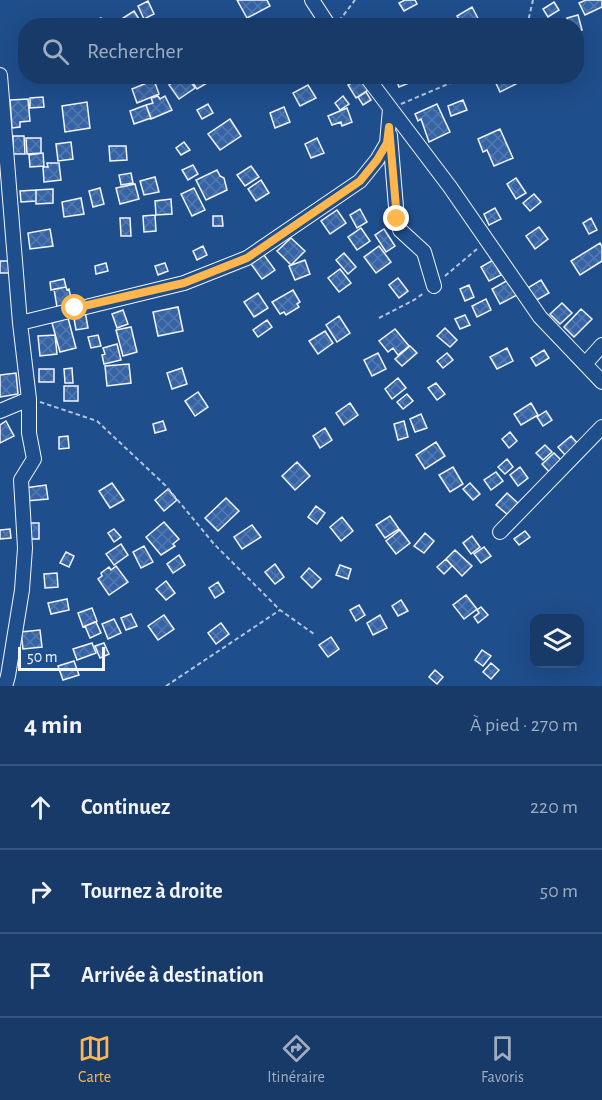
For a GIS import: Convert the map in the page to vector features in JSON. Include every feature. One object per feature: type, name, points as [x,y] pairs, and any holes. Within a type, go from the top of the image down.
[{"type":"street","points":[[312,0],[324,18]]},
{"type":"street","points":[[0,75],[29,433],[34,459],[21,480],[25,548],[22,590],[4,685]]},
{"type":"street","points":[[372,84],[450,187],[540,317],[602,382]]},
{"type":"street","points":[[20,323],[184,283],[247,258],[360,181],[387,143],[390,109]]},
{"type":"street","points":[[389,127],[397,219],[400,230],[424,252],[434,286]]},
{"type":"street","points":[[585,364],[602,345]]},
{"type":"street","points":[[0,411],[28,399]]},
{"type":"street","points":[[500,532],[602,427]]},
{"type":"path","points":[[341,18],[354,0]]},
{"type":"path","points":[[529,18],[533,0]]},
{"type":"path","points":[[390,109],[448,84]]},
{"type":"path","points":[[28,399],[97,420],[166,486],[214,544],[280,610],[314,634]]},
{"type":"path","points":[[166,686],[280,610]]},
{"type":"building","points":[[237,0],[267,0],[270,6],[247,18]]},
{"type":"building","points":[[405,0],[415,0],[417,4],[404,11],[399,3]]},
{"type":"building","points":[[586,0],[602,0],[602,7],[585,15],[579,3]]},
{"type":"building","points":[[148,1],[154,14],[144,18],[138,6]]},
{"type":"building","points":[[554,2],[559,10],[548,17],[543,9]]},
{"type":"building","points":[[472,7],[478,18],[458,18],[457,16]]},
{"type":"building","points":[[134,11],[138,18],[123,18]]},
{"type":"building","points":[[144,84],[155,84],[159,94],[137,103],[132,89]]},
{"type":"building","points":[[192,84],[195,88],[179,99],[169,85]]},
{"type":"building","points":[[194,84],[205,84],[197,89]]},
{"type":"building","points":[[367,84],[370,89],[356,98],[348,85]]},
{"type":"building","points":[[496,84],[516,84],[500,92]]},
{"type":"building","points":[[308,85],[316,98],[300,106],[293,93]]},
{"type":"building","points":[[366,92],[371,100],[363,105],[358,97]]},
{"type":"building","points":[[158,96],[160,99],[165,96],[172,110],[151,119],[146,105],[153,103],[151,98]]},
{"type":"building","points":[[343,96],[349,104],[340,110],[335,103]]},
{"type":"building","points":[[43,97],[44,107],[30,108],[30,98]]},
{"type":"building","points":[[28,99],[30,121],[20,122],[20,127],[12,128],[10,100]]},
{"type":"building","points":[[463,100],[467,110],[451,116],[448,106]]},
{"type":"building","points":[[87,102],[90,128],[65,132],[62,106]]},
{"type":"building","points":[[208,104],[213,113],[202,119],[197,110]]},
{"type":"building","points":[[437,104],[450,132],[429,142],[421,119],[418,121],[415,114]]},
{"type":"building","points":[[146,105],[151,118],[134,124],[130,111]]},
{"type":"building","points":[[284,107],[290,122],[275,128],[270,113]]},
{"type":"building","points":[[347,108],[352,122],[342,126],[341,122],[332,125],[328,116]]},
{"type":"building","points":[[230,119],[241,136],[220,150],[208,134]]},
{"type":"building","points":[[500,129],[513,158],[494,166],[487,150],[483,152],[478,139]]},
{"type":"building","points":[[13,136],[24,136],[25,154],[13,154]]},
{"type":"building","points":[[26,138],[41,138],[41,153],[27,154]]},
{"type":"building","points":[[317,138],[324,153],[311,158],[305,144]]},
{"type":"building","points":[[71,142],[73,159],[58,161],[56,144]]},
{"type":"building","points":[[184,142],[190,150],[181,155],[176,148]]},
{"type":"building","points":[[109,146],[126,146],[127,160],[110,161]]},
{"type":"building","points":[[43,153],[44,166],[30,167],[29,155]]},
{"type":"building","points":[[47,163],[59,163],[61,180],[44,182],[43,167],[48,167]]},
{"type":"building","points":[[193,165],[198,174],[188,180],[182,170]]},
{"type":"building","points":[[251,166],[259,177],[245,186],[237,175]]},
{"type":"building","points":[[217,170],[224,178],[227,190],[206,200],[196,180]]},
{"type":"building","points":[[131,173],[133,183],[121,185],[119,175]]},
{"type":"building","points":[[155,177],[159,192],[144,195],[140,181]]},
{"type":"building","points":[[516,178],[526,193],[516,199],[507,184]]},
{"type":"building","points":[[261,180],[269,193],[256,201],[248,189]]},
{"type":"building","points":[[135,184],[139,199],[120,204],[116,188]]},
{"type":"building","points":[[100,188],[104,204],[93,207],[89,191]]},
{"type":"building","points":[[194,188],[205,210],[192,216],[181,194]]},
{"type":"building","points":[[53,189],[53,203],[36,204],[36,190]]},
{"type":"building","points":[[36,190],[36,201],[21,202],[20,191]]},
{"type":"building","points":[[534,194],[541,202],[530,211],[523,203]]},
{"type":"building","points":[[81,198],[84,214],[64,217],[62,202]]},
{"type":"building","points":[[171,199],[172,214],[156,215],[155,201]]},
{"type":"building","points":[[495,208],[501,219],[489,225],[484,214]]},
{"type":"building","points":[[360,209],[367,222],[357,228],[350,215]]},
{"type":"building","points":[[337,210],[346,223],[330,234],[321,221]]},
{"type":"building","points":[[155,215],[156,231],[144,232],[143,216]]},
{"type":"building","points":[[213,216],[222,216],[223,226],[213,226]]},
{"type":"building","points":[[120,218],[130,218],[131,236],[121,236]]},
{"type":"building","points":[[591,218],[597,230],[589,234],[583,223]]},
{"type":"building","points":[[539,227],[548,239],[535,249],[526,236]]},
{"type":"building","points":[[361,228],[370,241],[357,250],[348,237]]},
{"type":"building","points":[[50,229],[53,246],[30,249],[28,233]]},
{"type":"building","points":[[384,229],[395,246],[386,252],[375,235]]},
{"type":"building","points":[[291,238],[305,251],[291,265],[277,251]]},
{"type":"building","points":[[600,243],[602,261],[580,275],[571,261]]},
{"type":"building","points":[[203,246],[207,255],[197,260],[193,251]]},
{"type":"building","points":[[379,246],[391,262],[376,273],[364,257]]},
{"type":"building","points":[[344,253],[356,267],[348,274],[336,260]]},
{"type":"building","points":[[264,255],[275,270],[262,279],[251,264]]},
{"type":"building","points":[[305,260],[310,274],[295,280],[289,266]]},
{"type":"building","points":[[493,260],[501,275],[489,281],[481,267]]},
{"type":"building","points":[[0,261],[10,261],[10,273],[0,273]]},
{"type":"building","points":[[106,263],[108,271],[96,274],[95,266]]},
{"type":"building","points":[[165,263],[168,271],[158,275],[155,266]]},
{"type":"building","points":[[340,269],[351,283],[339,292],[328,278]]},
{"type":"building","points":[[398,278],[408,291],[399,298],[389,285]]},
{"type":"building","points":[[64,279],[66,287],[51,290],[50,282]]},
{"type":"building","points":[[508,280],[517,295],[500,304],[492,289]]},
{"type":"building","points":[[541,280],[549,293],[533,302],[526,289]]},
{"type":"building","points":[[469,285],[474,297],[465,301],[460,289]]},
{"type":"building","points":[[66,287],[67,290],[69,289],[72,303],[57,307],[54,289]]},
{"type":"building","points":[[293,290],[300,302],[297,304],[299,307],[286,315],[284,312],[280,314],[272,302]]},
{"type":"building","points":[[258,293],[268,308],[254,317],[244,302]]},
{"type":"building","points":[[486,299],[491,310],[477,317],[472,306]]},
{"type":"building","points":[[562,303],[572,313],[560,324],[550,314]]},
{"type":"building","points":[[178,307],[183,331],[158,336],[153,312]]},
{"type":"building","points":[[581,309],[592,319],[574,337],[564,327]]},
{"type":"building","points":[[123,310],[128,324],[117,328],[112,314]]},
{"type":"building","points":[[85,311],[88,328],[76,330],[73,313]]},
{"type":"building","points":[[465,315],[470,325],[460,329],[455,319]]},
{"type":"building","points":[[339,316],[350,333],[337,342],[326,325]]},
{"type":"building","points":[[68,318],[76,348],[60,352],[52,323]]},
{"type":"building","points":[[267,320],[272,327],[258,337],[253,330]]},
{"type":"building","points":[[131,327],[137,352],[123,356],[116,330]]},
{"type":"building","points":[[445,328],[457,340],[450,347],[437,336]]},
{"type":"building","points":[[395,329],[409,346],[398,355],[393,348],[388,352],[379,341]]},
{"type":"building","points":[[325,331],[333,343],[318,354],[309,341]]},
{"type":"building","points":[[55,335],[57,354],[40,356],[38,336]]},
{"type":"building","points":[[98,335],[101,346],[91,348],[88,337]]},
{"type":"building","points":[[117,344],[121,360],[104,364],[103,348]]},
{"type":"building","points":[[410,346],[417,353],[402,366],[395,359]]},
{"type":"building","points":[[507,348],[513,361],[497,369],[490,357]]},
{"type":"building","points":[[544,350],[549,358],[536,366],[531,358]]},
{"type":"building","points":[[378,353],[386,369],[372,376],[364,360]]},
{"type":"building","points":[[447,353],[453,360],[443,368],[437,361]]},
{"type":"building","points":[[129,364],[131,383],[107,386],[105,366]]},
{"type":"building","points":[[72,368],[73,383],[65,383],[64,369]]},
{"type":"building","points":[[182,368],[187,384],[172,389],[167,373]]},
{"type":"building","points":[[39,369],[54,369],[54,382],[39,382]]},
{"type":"building","points":[[16,373],[18,394],[0,397],[0,375]]},
{"type":"building","points":[[398,378],[406,388],[392,399],[385,389]]},
{"type":"building","points":[[436,383],[445,394],[437,400],[428,388]]},
{"type":"building","points":[[64,386],[78,386],[78,401],[64,401]]},
{"type":"building","points":[[198,392],[208,407],[195,416],[185,401]]},
{"type":"building","points":[[407,394],[413,401],[403,409],[397,402]]},
{"type":"building","points":[[350,403],[358,415],[344,425],[336,413]]},
{"type":"building","points":[[531,403],[538,415],[521,425],[514,414]]},
{"type":"building","points":[[546,411],[552,420],[543,426],[537,417]]},
{"type":"building","points":[[421,414],[427,428],[415,432],[410,419]]},
{"type":"building","points":[[6,421],[14,436],[0,443],[0,425]]},
{"type":"building","points":[[163,421],[166,430],[155,433],[153,424]]},
{"type":"building","points":[[404,421],[408,437],[398,440],[394,424]]},
{"type":"building","points":[[325,428],[332,440],[320,448],[313,436]]},
{"type":"building","points":[[510,432],[517,441],[509,448],[502,439]]},
{"type":"building","points":[[68,436],[69,448],[59,449],[59,437]]},
{"type":"building","points":[[571,436],[578,444],[565,455],[558,447]]},
{"type":"building","points":[[436,442],[445,456],[425,469],[416,455]]},
{"type":"building","points":[[545,445],[552,452],[543,460],[536,453]]},
{"type":"building","points":[[554,453],[563,462],[551,474],[542,464]]},
{"type":"building","points":[[507,459],[513,467],[505,474],[498,467]]},
{"type":"building","points":[[297,462],[310,476],[295,490],[282,476]]},
{"type":"building","points":[[453,467],[463,484],[450,492],[439,475]]},
{"type":"building","points":[[520,467],[528,478],[518,486],[510,475]]},
{"type":"building","points":[[496,472],[503,481],[491,490],[484,480]]},
{"type":"building","points":[[112,483],[124,500],[110,508],[99,491]]},
{"type":"building","points":[[470,483],[480,494],[473,500],[463,489]]},
{"type":"building","points":[[46,485],[48,499],[26,501],[25,488]]},
{"type":"building","points":[[168,489],[177,500],[164,511],[155,500]]},
{"type":"building","points":[[507,493],[518,503],[508,515],[496,505]]},
{"type":"building","points":[[226,498],[239,511],[218,531],[205,518]]},
{"type":"building","points":[[316,506],[325,513],[317,524],[308,517]]},
{"type":"building","points":[[390,516],[399,529],[385,538],[376,525]]},
{"type":"building","points":[[342,517],[353,531],[341,541],[330,527]]},
{"type":"building","points":[[164,522],[179,539],[173,544],[175,546],[161,555],[146,537]]},
{"type":"building","points":[[25,523],[39,523],[39,539],[25,539]]},
{"type":"building","points":[[252,525],[261,537],[242,549],[234,537]]},
{"type":"building","points":[[10,529],[11,538],[0,539],[0,530]]},
{"type":"building","points":[[114,529],[121,537],[114,542],[108,533]]},
{"type":"building","points":[[400,530],[410,543],[396,554],[386,541]]},
{"type":"building","points":[[525,531],[530,537],[519,545],[514,539]]},
{"type":"building","points":[[425,533],[434,541],[424,553],[414,546]]},
{"type":"building","points":[[472,536],[480,547],[471,554],[463,543]]},
{"type":"building","points":[[121,544],[128,555],[114,565],[106,554]]},
{"type":"building","points":[[144,546],[153,562],[141,568],[133,552]]},
{"type":"building","points":[[484,547],[491,556],[481,563],[474,554]]},
{"type":"building","points":[[455,550],[472,566],[462,576],[446,559]]},
{"type":"building","points":[[66,552],[74,556],[69,567],[60,563]]},
{"type":"building","points":[[179,555],[185,565],[173,573],[167,564]]},
{"type":"building","points":[[446,559],[452,566],[444,574],[437,567]]},
{"type":"building","points":[[275,564],[284,577],[275,584],[265,572]]},
{"type":"building","points":[[340,565],[351,569],[348,579],[336,575]]},
{"type":"building","points":[[116,566],[128,582],[109,595],[98,579],[102,576],[101,573],[109,567],[111,570]]},
{"type":"building","points":[[309,568],[321,579],[312,588],[301,577]]},
{"type":"building","points":[[57,573],[58,587],[45,588],[44,574]]},
{"type":"building","points":[[166,581],[175,593],[166,600],[156,589]]},
{"type":"building","points":[[218,582],[224,592],[215,598],[209,588]]},
{"type":"building","points":[[466,595],[477,609],[464,619],[453,605]]},
{"type":"building","points":[[67,599],[69,610],[51,614],[48,603]]},
{"type":"building","points":[[401,600],[408,611],[398,616],[392,606]]},
{"type":"building","points":[[359,605],[365,615],[356,621],[350,610]]},
{"type":"building","points":[[481,607],[488,615],[478,623],[474,617],[479,613],[477,610]]},
{"type":"building","points":[[92,608],[97,621],[83,627],[78,613]]},
{"type":"building","points":[[131,614],[137,626],[126,630],[121,618]]},
{"type":"building","points":[[164,615],[174,629],[158,640],[148,626]]},
{"type":"building","points":[[380,615],[387,628],[373,635],[367,623]]},
{"type":"building","points":[[114,619],[121,633],[108,639],[102,624]]},
{"type":"building","points":[[96,622],[101,633],[90,638],[85,626]]},
{"type":"building","points":[[221,623],[229,634],[216,644],[208,633]]},
{"type":"building","points":[[40,630],[42,647],[23,649],[21,632]]},
{"type":"building","points":[[331,637],[339,649],[328,657],[319,645]]},
{"type":"building","points":[[92,643],[96,653],[77,660],[73,649]]},
{"type":"building","points":[[104,643],[109,654],[100,658],[95,646]]},
{"type":"building","points":[[482,650],[491,656],[483,666],[475,660]]},
{"type":"building","points":[[74,661],[79,675],[63,680],[58,666]]},
{"type":"building","points":[[491,663],[499,670],[491,679],[483,672]]},
{"type":"building","points":[[435,670],[443,677],[437,684],[429,677]]},
{"type":"route","points":[[75,308],[184,283],[247,258],[360,181],[387,143],[389,127],[397,219]]}]
